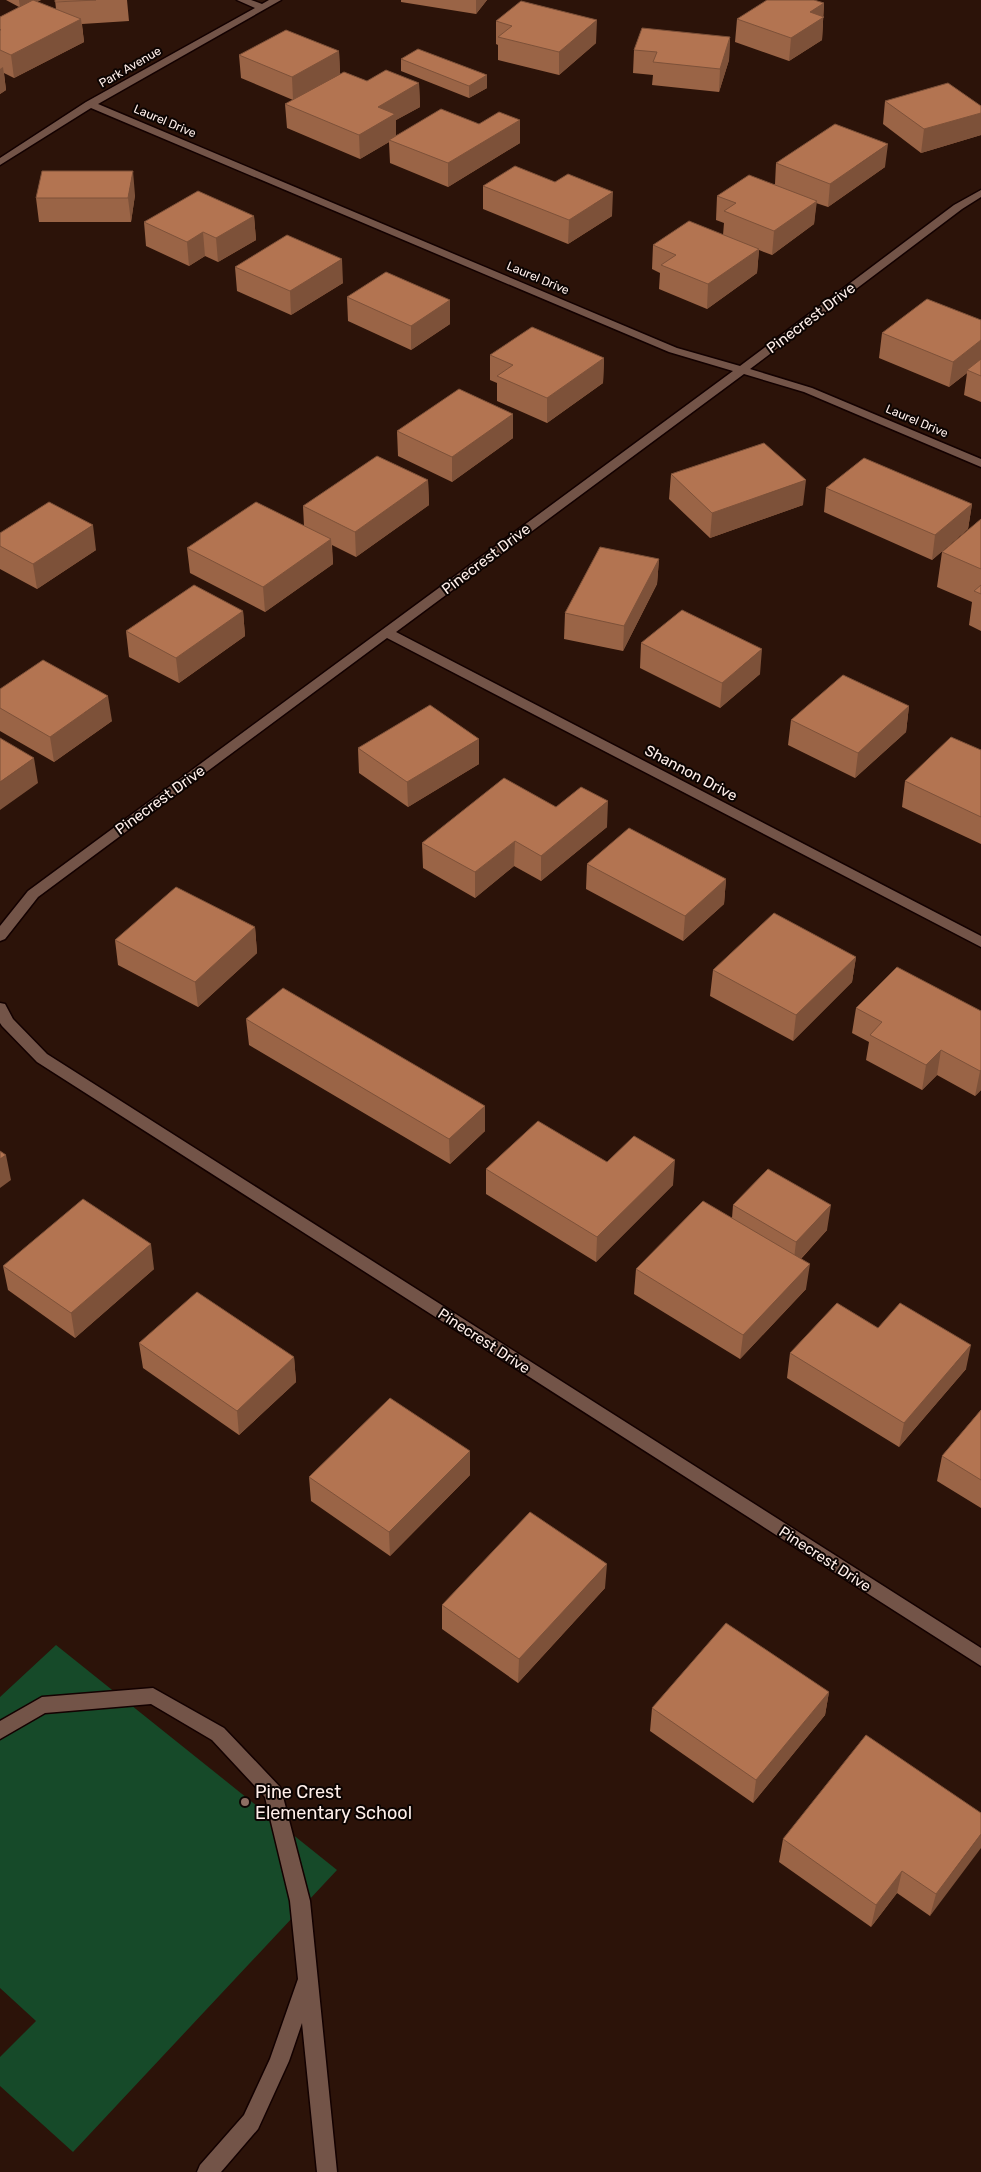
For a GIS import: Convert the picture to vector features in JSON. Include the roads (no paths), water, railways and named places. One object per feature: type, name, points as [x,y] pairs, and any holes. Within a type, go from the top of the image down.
[{"type":"street","points":[[242,0],[261,8]]},
{"type":"street","name":"Park Avenue","points":[[0,162],[90,104],[276,0]]},
{"type":"street","name":"Laurel Drive","points":[[90,104],[673,350],[808,390],[981,463]]},
{"type":"street","name":"Pinecrest Drive","points":[[0,936],[33,894],[741,371],[958,207],[981,193]]},
{"type":"street","name":"Shannon Drive","points":[[387,633],[981,942]]},
{"type":"street","name":"Pinecrest Drive","points":[[0,1008],[7,1022],[42,1058],[981,1658]]},
{"type":"street","points":[[0,1731],[42,1705],[153,1696],[218,1734],[273,1793],[300,1901],[327,2172]]},
{"type":"street","points":[[207,2172],[251,2122],[279,2061],[308,1977]]},
{"type":"place","name":"Pine Crest Elementary School","points":[[245,1802]]}]
